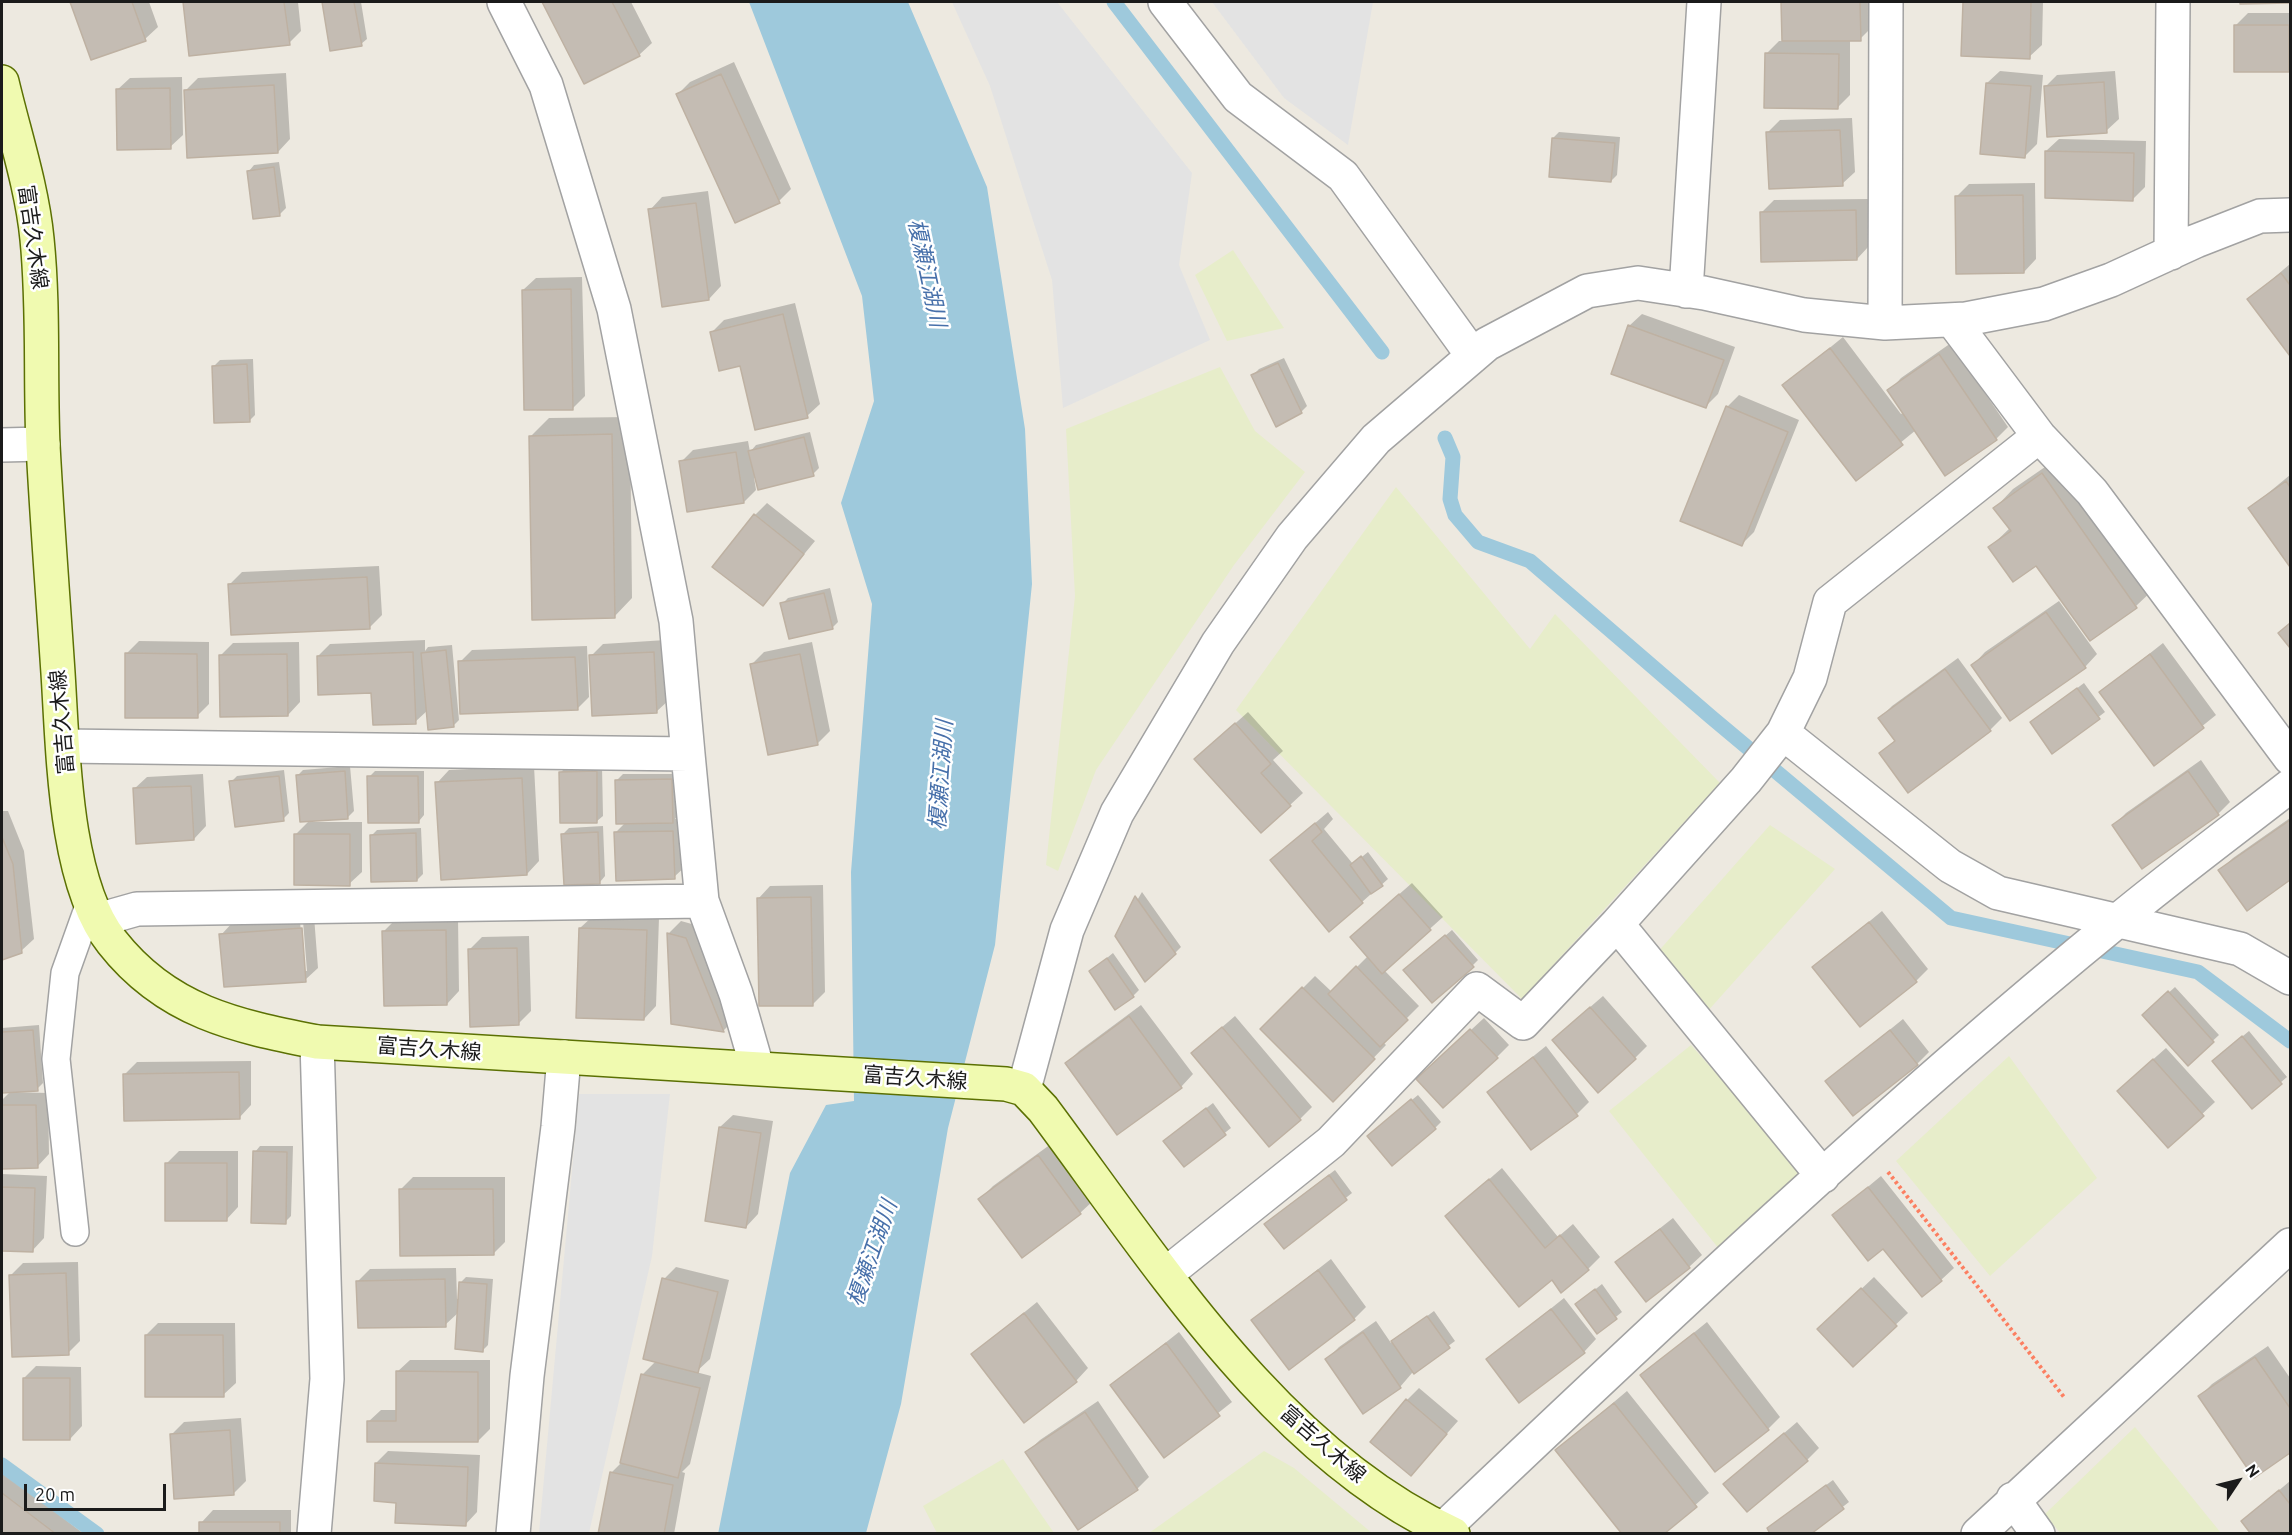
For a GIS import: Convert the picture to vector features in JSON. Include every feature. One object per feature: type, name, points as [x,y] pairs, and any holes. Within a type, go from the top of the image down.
[{"type":"main road","name":"富吉久木線","points":[[2,82],[37,236],[42,299],[43,444],[63,746],[76,860],[94,912],[111,942],[131,963],[167,992],[205,1015],[246,1028],[317,1042],[757,1067],[1005,1084],[1024,1089],[1043,1109],[1166,1274],[1221,1342],[1294,1424],[1379,1492],[1447,1532]]},
{"type":"street","points":[[504,2],[546,85],[614,309],[676,621],[702,901],[736,994],[757,1067]]},
{"type":"street","points":[[1165,2],[1238,97],[1343,176],[1473,356]]},
{"type":"street","points":[[1686,291],[1704,2]]},
{"type":"street","points":[[1885,322],[1886,2]]},
{"type":"street","points":[[2171,253],[2173,2]]},
{"type":"street","points":[[1024,1089],[1067,930],[1117,813],[1218,643],[1292,537],[1376,439],[1487,344],[1587,291],[1638,283],[1804,315],[1885,322],[1952,320],[2044,304],[2111,280],[2260,216],[2290,215]]},
{"type":"street","points":[[1952,320],[2039,436],[2092,492],[2290,758]]},
{"type":"street","points":[[1166,1274],[1331,1142],[1478,989],[1523,1023],[1617,924],[1746,780],[1779,739],[1810,678],[1830,602],[2039,436]]},
{"type":"street","points":[[2,445],[43,444]]},
{"type":"street","points":[[1779,739],[1950,866],[1998,893],[2109,927],[2240,950],[2290,978]]},
{"type":"street","points":[[63,746],[688,754]]},
{"type":"street","points":[[1447,1532],[1701,1284],[1863,1140],[2109,927],[2290,786]]},
{"type":"street","points":[[94,912],[137,909],[702,901]]},
{"type":"street","points":[[1617,924],[1823,1176]]},
{"type":"street","points":[[314,1533],[327,1379],[317,1042]]},
{"type":"street","points":[[513,1533],[526,1376],[558,1128],[564,1057]]},
{"type":"street","points":[[1978,1533],[2290,1245]]},
{"type":"street","points":[[2013,1499],[2038,1533]]},
{"type":"lane","points":[[75,1232],[56,1059],[64,973],[94,912]]},
{"type":"path","points":[[1863,1140],[2089,1429]]},
{"type":"green space","points":[[1233,250],[1284,328],[1227,341],[1195,275]]},
{"type":"green space","points":[[1220,367],[1255,431],[1305,472],[1234,565],[1096,770],[1058,871],[1046,865],[1075,596],[1066,429]]},
{"type":"green space","points":[[1396,487],[1530,649],[1555,614],[1720,783],[1522,999],[1236,710]]},
{"type":"green space","points":[[1770,825],[1835,869],[1706,1013],[1656,954]]},
{"type":"green space","points":[[1691,1045],[1803,1171],[1719,1249],[1609,1111]]},
{"type":"green space","points":[[2009,1056],[2097,1178],[1990,1276],[1896,1161]]},
{"type":"green space","points":[[2135,1427],[2221,1533],[2060,1533],[2045,1514]]},
{"type":"green space","points":[[1264,1451],[1294,1468],[1372,1533],[1149,1533]]},
{"type":"green space","points":[[1003,1459],[1054,1533],[937,1533],[923,1506]]},
{"type":"shaded area","points":[[952,2],[1057,2],[1192,173],[1179,265],[1210,340],[1063,408],[1052,280],[990,86]]},
{"type":"shaded area","points":[[1212,2],[1373,2],[1348,145],[1284,98]]},
{"type":"shaded area","points":[[579,1094],[670,1094],[652,1256],[589,1533],[539,1533]]},
{"type":"water","name":"榎瀬江湖川","points":[[749,2],[908,2],[987,187],[1025,429],[1032,584],[995,945],[948,1128],[901,1404],[866,1533],[718,1534],[790,1173],[826,1105],[854,1101],[851,872],[872,604],[841,503],[874,401],[862,296]]},
{"type":"building","points":[[70,2],[132,2],[146,41],[91,60]]},
{"type":"building","points":[[183,2],[284,2],[290,45],[189,56]]},
{"type":"building","points":[[322,2],[354,2],[362,46],[330,51]]},
{"type":"building","points":[[542,2],[612,2],[640,56],[584,84]]},
{"type":"building","points":[[1781,2],[1860,2],[1861,41],[1782,41]]},
{"type":"building","points":[[1963,2],[2031,2],[2030,59],[1961,56]]},
{"type":"building","points":[[2240,2],[2290,2],[2290,3],[2240,4]]},
{"type":"building","points":[[2234,25],[2289,25],[2289,72],[2234,72]]},
{"type":"building","points":[[1765,53],[1839,54],[1838,109],[1764,108]]},
{"type":"building","points":[[721,74],[780,203],[735,223],[676,94]]},
{"type":"building","points":[[2104,82],[2107,133],[2047,137],[2044,86]]},
{"type":"building","points":[[1986,83],[2031,86],[2025,158],[1980,154]]},
{"type":"building","points":[[274,85],[278,153],[187,158],[184,90]]},
{"type":"building","points":[[170,88],[171,149],[117,150],[116,89]]},
{"type":"building","points":[[1840,130],[1843,186],[1769,189],[1766,132]]},
{"type":"building","points":[[1552,138],[1615,143],[1611,182],[1549,177]]},
{"type":"building","points":[[2045,151],[2134,153],[2133,201],[2045,198]]},
{"type":"building","points":[[274,167],[280,216],[253,219],[247,171]]},
{"type":"building","points":[[2023,195],[2024,273],[1956,274],[1955,196]]},
{"type":"building","points":[[696,203],[709,300],[662,307],[648,209]]},
{"type":"building","points":[[1856,210],[1857,260],[1761,262],[1760,212]]},
{"type":"building","points":[[2281,273],[2290,285],[2290,356],[2247,299]]},
{"type":"building","points":[[571,289],[573,410],[524,410],[522,290]]},
{"type":"building","points":[[783,314],[808,418],[755,430],[740,366],[719,371],[710,332]]},
{"type":"building","points":[[1628,325],[1724,360],[1706,408],[1611,374]]},
{"type":"building","points":[[1830,348],[1903,445],[1856,481],[1782,385]]},
{"type":"building","points":[[1939,354],[1997,440],[1945,476],[1887,390]]},
{"type":"building","points":[[1278,363],[1302,413],[1276,427],[1251,375]]},
{"type":"building","points":[[247,364],[250,422],[214,423],[212,366]]},
{"type":"building","points":[[1726,406],[1788,432],[1742,546],[1680,521]]},
{"type":"building","points":[[612,434],[615,618],[532,620],[529,436]]},
{"type":"building","points":[[804,437],[814,476],[758,490],[748,451]]},
{"type":"building","points":[[736,452],[744,503],[687,512],[679,461]]},
{"type":"building","points":[[2042,473],[2137,608],[2090,641],[2036,566],[2013,582],[1988,547],[2011,531],[1993,508]]},
{"type":"building","points":[[2286,481],[2290,487],[2290,567],[2248,508]]},
{"type":"building","points":[[754,514],[804,554],[763,606],[712,567]]},
{"type":"building","points":[[367,577],[370,629],[231,635],[228,584]]},
{"type":"building","points":[[824,593],[833,629],[789,639],[780,603]]},
{"type":"building","points":[[2046,612],[2086,668],[2010,721],[1971,665]]},
{"type":"building","points":[[2290,623],[2290,648],[2278,633]]},
{"type":"building","points":[[446,650],[454,727],[428,730],[421,653]]},
{"type":"building","points":[[413,652],[416,724],[373,725],[371,693],[318,695],[317,656]]},
{"type":"building","points":[[654,652],[657,713],[592,716],[589,655]]},
{"type":"building","points":[[125,653],[197,654],[198,718],[125,718]]},
{"type":"building","points":[[287,654],[288,716],[220,717],[219,655]]},
{"type":"building","points":[[800,654],[818,745],[768,755],[750,664]]},
{"type":"building","points":[[2150,654],[2204,728],[2154,766],[2099,692]]},
{"type":"building","points":[[575,657],[578,710],[460,714],[458,661]]},
{"type":"building","points":[[1945,669],[1991,731],[1908,793],[1879,753],[1895,741],[1878,718]]},
{"type":"building","points":[[2077,688],[2100,719],[2052,754],[2030,722]]},
{"type":"building","points":[[1235,723],[1271,764],[1261,773],[1291,806],[1261,833],[1194,759]]},
{"type":"building","points":[[345,771],[348,819],[300,822],[296,775]]},
{"type":"building","points":[[597,771],[597,823],[560,823],[559,772]]},
{"type":"building","points":[[2188,771],[2219,815],[2142,869],[2112,825]]},
{"type":"building","points":[[279,776],[284,821],[235,827],[229,781]]},
{"type":"building","points":[[367,776],[418,776],[419,823],[368,823]]},
{"type":"building","points":[[522,778],[527,875],[441,880],[435,782]]},
{"type":"building","points":[[672,779],[673,823],[616,824],[615,780]]},
{"type":"building","points":[[191,786],[194,840],[136,844],[133,788]]},
{"type":"building","points":[[2290,820],[2290,880],[2247,911],[2218,870]]},
{"type":"building","points":[[1315,823],[1322,832],[1312,841],[1363,903],[1329,932],[1270,860]]},
{"type":"building","points":[[673,831],[675,879],[616,881],[614,832]]},
{"type":"building","points":[[598,832],[600,884],[564,885],[561,834]]},
{"type":"building","points":[[416,833],[417,881],[371,882],[370,835]]},
{"type":"building","points":[[294,834],[350,834],[350,886],[294,885]]},
{"type":"building","points":[[2,837],[13,864],[22,953],[2,960]]},
{"type":"building","points":[[1361,856],[1383,886],[1371,894],[1350,865]]},
{"type":"building","points":[[1399,894],[1431,930],[1382,974],[1350,937]]},
{"type":"building","points":[[1135,896],[1176,954],[1145,982],[1115,936]]},
{"type":"building","points":[[811,897],[813,1006],[759,1006],[757,898]]},
{"type":"building","points":[[1869,922],[1917,982],[1860,1027],[1812,967]]},
{"type":"building","points":[[302,928],[306,982],[224,987],[219,934]]},
{"type":"building","points":[[579,928],[647,930],[644,1020],[576,1018]]},
{"type":"building","points":[[446,930],[447,1005],[384,1006],[382,931]]},
{"type":"building","points":[[667,933],[686,938],[724,1032],[671,1024]]},
{"type":"building","points":[[1445,935],[1474,967],[1432,1003],[1403,970]]},
{"type":"building","points":[[517,948],[519,1025],[470,1027],[468,949]]},
{"type":"building","points":[[1107,958],[1134,997],[1115,1010],[1089,971]]},
{"type":"building","points":[[1356,966],[1408,1020],[1380,1047],[1328,994]]},
{"type":"building","points":[[1302,987],[1375,1059],[1333,1102],[1260,1029]]},
{"type":"building","points":[[2168,991],[2214,1042],[2188,1066],[2142,1015]]},
{"type":"building","points":[[1590,1007],[1636,1059],[1598,1093],[1552,1040]]},
{"type":"building","points":[[1129,1016],[1182,1088],[1117,1135],[1065,1063]]},
{"type":"building","points":[[1222,1027],[1301,1120],[1269,1147],[1191,1053]]},
{"type":"building","points":[[1470,1029],[1498,1058],[1443,1108],[1416,1079]]},
{"type":"building","points":[[33,1030],[38,1091],[2,1093],[2,1032]]},
{"type":"building","points":[[1890,1030],[1918,1065],[1853,1116],[1825,1081]]},
{"type":"building","points":[[2242,1036],[2282,1084],[2252,1109],[2212,1061]]},
{"type":"building","points":[[1533,1057],[1578,1116],[1531,1150],[1487,1092]]},
{"type":"building","points":[[2153,1059],[2204,1116],[2168,1148],[2117,1091]]},
{"type":"building","points":[[239,1072],[240,1119],[124,1121],[123,1074]]},
{"type":"building","points":[[1411,1099],[1436,1129],[1392,1166],[1367,1136]]},
{"type":"building","points":[[2,1105],[36,1105],[38,1168],[2,1169]]},
{"type":"building","points":[[1206,1108],[1226,1135],[1184,1167],[1163,1141]]},
{"type":"building","points":[[719,1127],[761,1133],[746,1228],[705,1221]]},
{"type":"building","points":[[253,1151],[287,1152],[286,1224],[251,1223]]},
{"type":"building","points":[[1038,1155],[1081,1214],[1022,1258],[978,1199]]},
{"type":"building","points":[[165,1163],[227,1163],[227,1221],[165,1221]]},
{"type":"building","points":[[1329,1175],[1347,1200],[1284,1249],[1264,1224]]},
{"type":"building","points":[[1489,1179],[1545,1248],[1560,1235],[1589,1270],[1561,1293],[1552,1280],[1519,1307],[1445,1216]]},
{"type":"building","points":[[2,1187],[35,1188],[33,1252],[2,1251]]},
{"type":"building","points":[[1868,1187],[1942,1281],[1922,1297],[1883,1249],[1868,1261],[1832,1215]]},
{"type":"building","points":[[399,1189],[493,1189],[494,1255],[400,1256]]},
{"type":"building","points":[[1660,1229],[1690,1268],[1646,1302],[1615,1262]]},
{"type":"building","points":[[1318,1270],[1355,1320],[1289,1370],[1251,1320]]},
{"type":"building","points":[[66,1273],[69,1355],[12,1357],[9,1275]]},
{"type":"building","points":[[662,1278],[718,1292],[698,1373],[643,1359]]},
{"type":"building","points":[[445,1279],[446,1327],[358,1328],[356,1281]]},
{"type":"building","points":[[459,1282],[487,1284],[483,1352],[455,1349]]},
{"type":"building","points":[[1861,1288],[1897,1326],[1853,1367],[1817,1329]]},
{"type":"building","points":[[1595,1289],[1617,1319],[1597,1334],[1575,1304]]},
{"type":"building","points":[[1551,1309],[1585,1353],[1519,1403],[1486,1359]]},
{"type":"building","points":[[1024,1313],[1077,1382],[1024,1423],[971,1354]]},
{"type":"building","points":[[1427,1316],[1450,1348],[1414,1374],[1391,1341]]},
{"type":"building","points":[[1363,1332],[1401,1388],[1363,1414],[1325,1359]]},
{"type":"building","points":[[1694,1333],[1769,1430],[1715,1472],[1640,1375]]},
{"type":"building","points":[[145,1335],[223,1335],[224,1397],[145,1397]]},
{"type":"building","points":[[1166,1343],[1220,1416],[1164,1458],[1110,1385]]},
{"type":"building","points":[[2255,1357],[2290,1408],[2290,1453],[2254,1478],[2198,1396]]},
{"type":"building","points":[[396,1371],[478,1372],[478,1442],[367,1442],[367,1421],[396,1421]]},
{"type":"building","points":[[641,1374],[700,1388],[678,1478],[620,1463]]},
{"type":"building","points":[[23,1378],[70,1378],[70,1440],[23,1440]]},
{"type":"building","points":[[1406,1399],[1447,1434],[1411,1476],[1370,1442]]},
{"type":"building","points":[[1614,1403],[1697,1507],[1664,1534],[1622,1534],[1555,1450]]},
{"type":"building","points":[[1085,1412],[1138,1490],[1078,1530],[1025,1452]]},
{"type":"building","points":[[230,1430],[234,1495],[174,1499],[170,1434]]},
{"type":"building","points":[[1784,1433],[1808,1461],[1747,1512],[1723,1484]]},
{"type":"building","points":[[375,1463],[468,1467],[466,1526],[395,1523],[396,1503],[374,1501]]},
{"type":"building","points":[[610,1472],[673,1485],[664,1534],[598,1534]]},
{"type":"building","points":[[1826,1485],[1844,1509],[1811,1534],[1770,1534],[1767,1528]]},
{"type":"building","points":[[2279,1490],[2290,1504],[2290,1534],[2251,1534],[2241,1521]]},
{"type":"building","points":[[2,1493],[56,1534],[2,1534]]},
{"type":"building","points":[[199,1522],[280,1522],[280,1534],[199,1534]]},
{"type":"waterway","points":[[1114,2],[1382,352]]},
{"type":"waterway","points":[[1445,438],[1453,457],[1450,499],[1455,515],[1478,542],[1530,561],[1711,717],[1951,918],[2198,972],[2290,1041]]},
{"type":"waterway","points":[[2,1465],[97,1534]]}]
